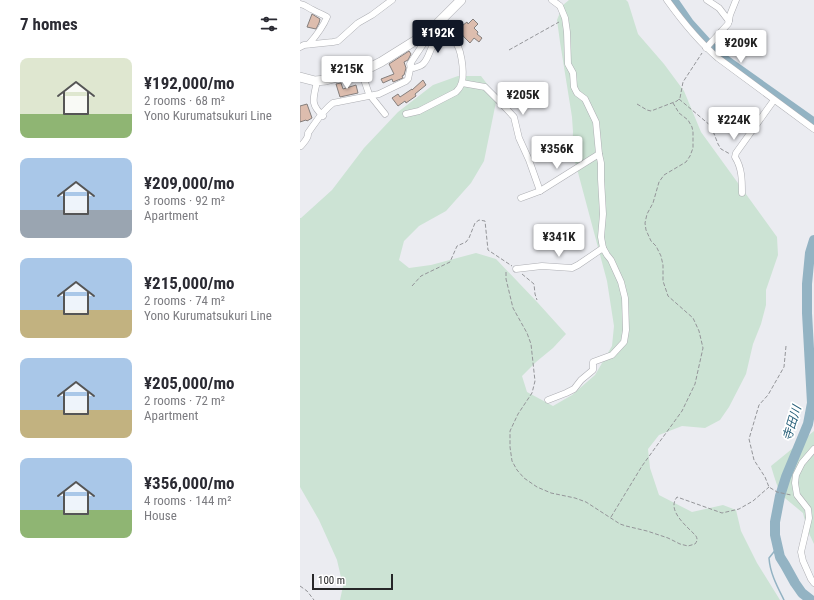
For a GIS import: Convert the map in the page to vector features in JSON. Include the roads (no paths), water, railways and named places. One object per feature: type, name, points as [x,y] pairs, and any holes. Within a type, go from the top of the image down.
[{"type":"main road","points":[[300,77],[307,80],[326,80],[365,70],[381,62],[429,32],[461,0]]},
{"type":"street","points":[[300,47],[304,44],[338,41],[358,23],[372,15],[392,0]]},
{"type":"street","points":[[548,400],[574,389],[581,380],[593,370],[593,362],[612,355],[624,342],[626,330],[625,298],[621,282],[611,260],[603,248],[601,237],[603,214],[601,163],[596,122],[585,99],[577,93],[574,87],[573,73],[568,64],[567,32],[564,18],[560,6],[553,0]]},
{"type":"street","points":[[667,0],[685,25],[706,48],[814,129]]},
{"type":"street","points":[[707,0],[719,8],[729,21]]},
{"type":"street","points":[[706,48],[728,24],[736,0]]},
{"type":"street","points":[[300,4],[305,5],[327,17],[316,36],[309,44]]},
{"type":"street","points":[[301,146],[309,135],[308,132],[328,107],[333,104],[379,94],[406,81],[408,79],[410,64],[422,48],[433,28]]},
{"type":"street","points":[[406,114],[419,111],[456,92],[462,83],[463,72],[458,45],[452,39],[445,39],[437,42],[432,47],[423,64],[414,68],[411,65]]},
{"type":"street","points":[[361,71],[370,96],[385,114]]},
{"type":"street","points":[[316,81],[313,102],[316,110],[322,115]]},
{"type":"street","points":[[462,83],[485,87],[514,117],[519,138],[540,191]]},
{"type":"street","points":[[742,193],[742,177],[740,164],[735,157],[736,153],[774,100]]},
{"type":"street","points":[[521,198],[540,191],[599,154]]},
{"type":"street","points":[[516,269],[542,266],[572,268],[603,248]]},
{"type":"street","points":[[814,449],[802,463],[796,475],[795,483],[797,496],[808,509],[809,518],[801,552],[803,561],[814,583]]},
{"type":"waterway","points":[[673,0],[689,23],[724,59],[814,123]]},
{"type":"waterway","name":"寺田川","points":[[811,600],[802,593],[780,557],[775,535],[775,522],[780,496],[786,477],[808,424],[812,403],[807,313],[807,284],[810,253],[814,240]]},
{"type":"waterway","points":[[777,548],[769,558],[774,579],[784,600]]}]
